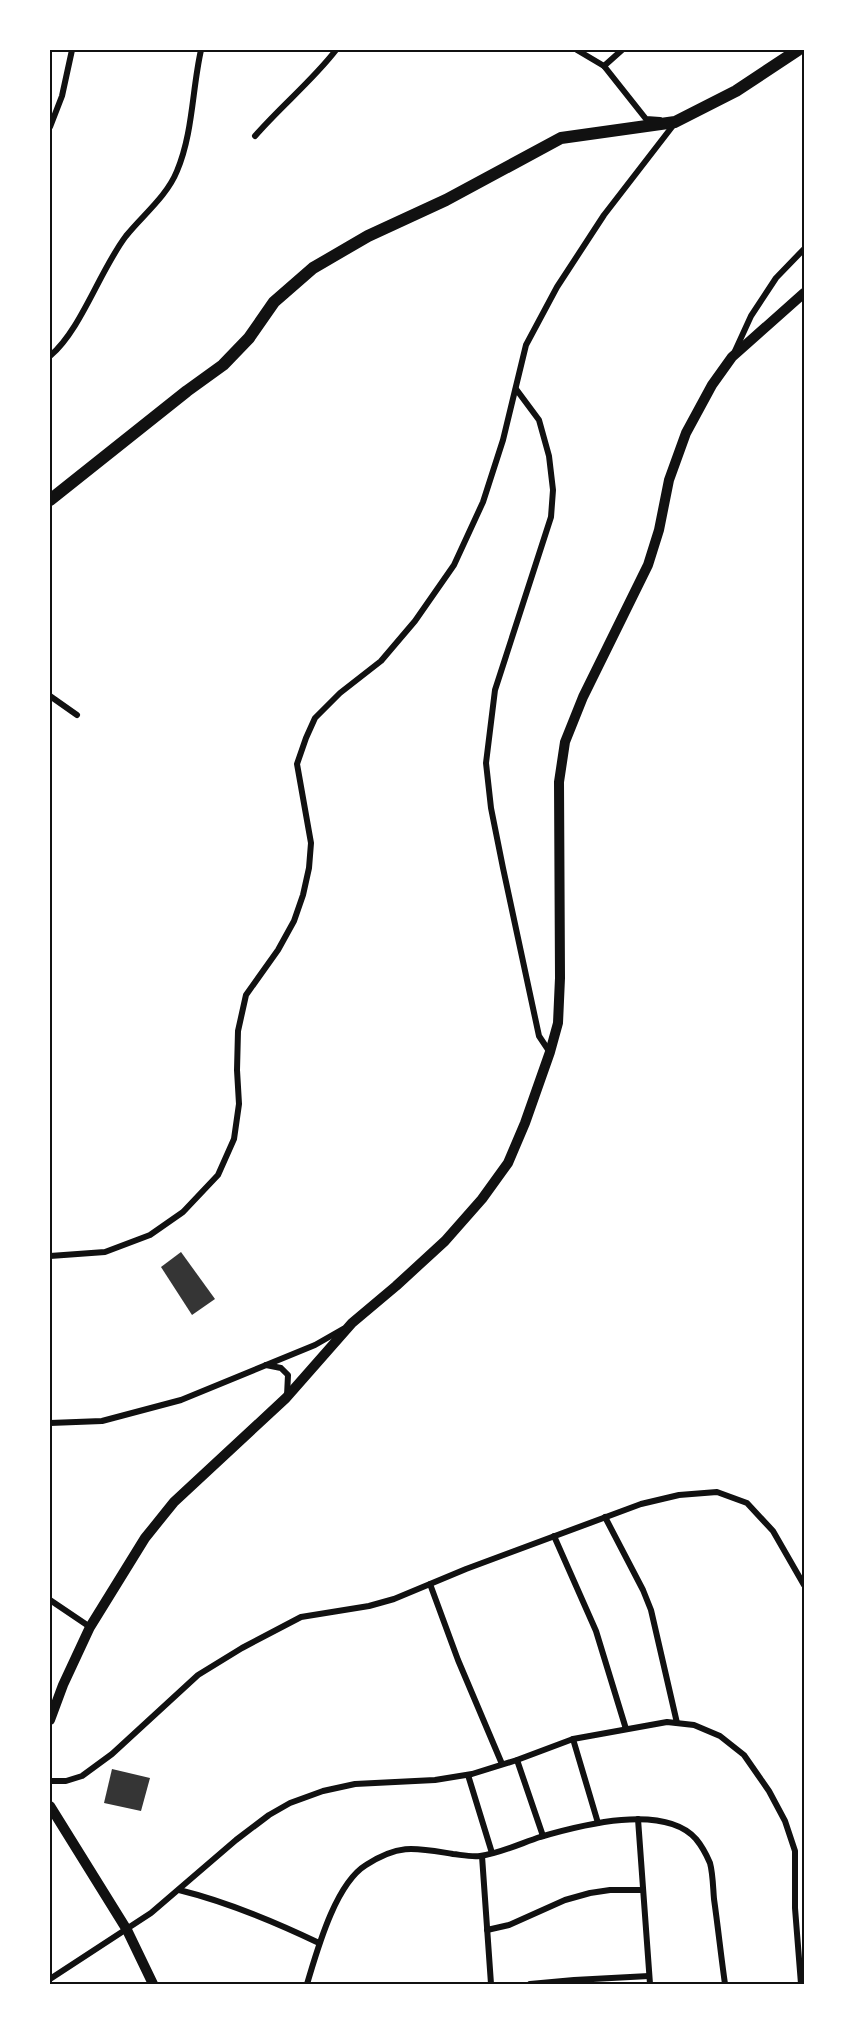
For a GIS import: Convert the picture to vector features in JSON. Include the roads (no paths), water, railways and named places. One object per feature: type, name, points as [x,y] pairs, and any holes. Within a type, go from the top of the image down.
[{"type":"main road","points":[[50,500],[223,365],[249,338],[274,302],[313,268],[368,236],[446,200],[561,138],[675,122],[736,91],[798,50]]},
{"type":"street","points":[[50,127],[62,96],[72,50]]},
{"type":"street","points":[[50,356],[58,349],[78,319],[125,238],[177,173],[187,145],[201,50]]},
{"type":"street","points":[[255,136],[321,70],[336,50]]},
{"type":"street","points":[[50,1256],[105,1252],[150,1235],[183,1212],[218,1175],[234,1139],[239,1104],[238,1031],[246,995],[278,950],[294,921],[309,868],[311,843],[297,764],[306,738],[315,718],[340,693],[381,661],[415,621],[454,565],[483,502],[503,440],[526,345],[557,287],[604,214],[675,122],[646,118],[604,66],[577,50]]},
{"type":"street","points":[[604,66],[622,50]]},
{"type":"street","points":[[50,1720],[63,1685],[90,1627],[145,1538],[174,1502],[286,1398],[352,1323],[445,1241],[482,1199],[508,1163],[525,1123],[558,1023],[560,978],[559,782],[565,742],[583,697],[648,565],[659,530],[669,480],[686,433],[712,385],[732,357],[751,316],[776,278],[804,249]]},
{"type":"street","points":[[732,357],[804,293]]},
{"type":"street","points":[[516,389],[539,420],[549,456],[553,490],[551,517],[495,690],[486,763],[491,808],[502,868],[539,1036],[550,1052]]},
{"type":"street","points":[[50,696],[77,715]]},
{"type":"street","points":[[50,1423],[102,1421],[182,1400],[315,1345],[352,1323]]},
{"type":"street","points":[[265,1365],[281,1368],[288,1375],[286,1398]]},
{"type":"street","points":[[50,1781],[66,1781],[82,1776],[112,1754],[198,1675],[242,1648],[301,1617],[369,1606],[394,1599],[641,1504],[679,1495],[717,1492],[747,1503],[774,1531],[804,1585]]},
{"type":"street","points":[[606,1517],[651,1610],[677,1723]]},
{"type":"street","points":[[554,1536],[596,1631],[626,1728]]},
{"type":"street","points":[[430,1584],[458,1660],[502,1764]]},
{"type":"street","points":[[50,1600],[90,1627]]},
{"type":"street","points":[[50,1979],[68,1965],[127,1930],[179,1890],[236,1840],[269,1815],[290,1803],[323,1791],[355,1784],[435,1780],[468,1774],[517,1760],[573,1739],[667,1722],[694,1725],[720,1736],[744,1755],[769,1791],[784,1821],[795,1851],[795,1908],[801,1984]]},
{"type":"street","points":[[573,1739],[598,1823]]},
{"type":"street","points":[[517,1760],[543,1836]]},
{"type":"street","points":[[468,1774],[492,1853]]},
{"type":"street","points":[[50,1808],[127,1930],[153,1984]]},
{"type":"street","points":[[638,1819],[650,1984]]},
{"type":"street","points":[[306,1984],[319,1943],[345,1886],[364,1866],[386,1854],[403,1848],[423,1848],[471,1857],[482,1856],[543,1836],[598,1823],[638,1819],[684,1828],[698,1840],[710,1863],[725,1984]]},
{"type":"street","points":[[482,1856],[491,1984]]},
{"type":"street","points":[[179,1890],[241,1908],[319,1943]]},
{"type":"street","points":[[487,1930],[509,1925],[565,1900],[590,1893],[610,1890],[644,1890]]},
{"type":"street","points":[[530,1984],[649,1976]]}]
